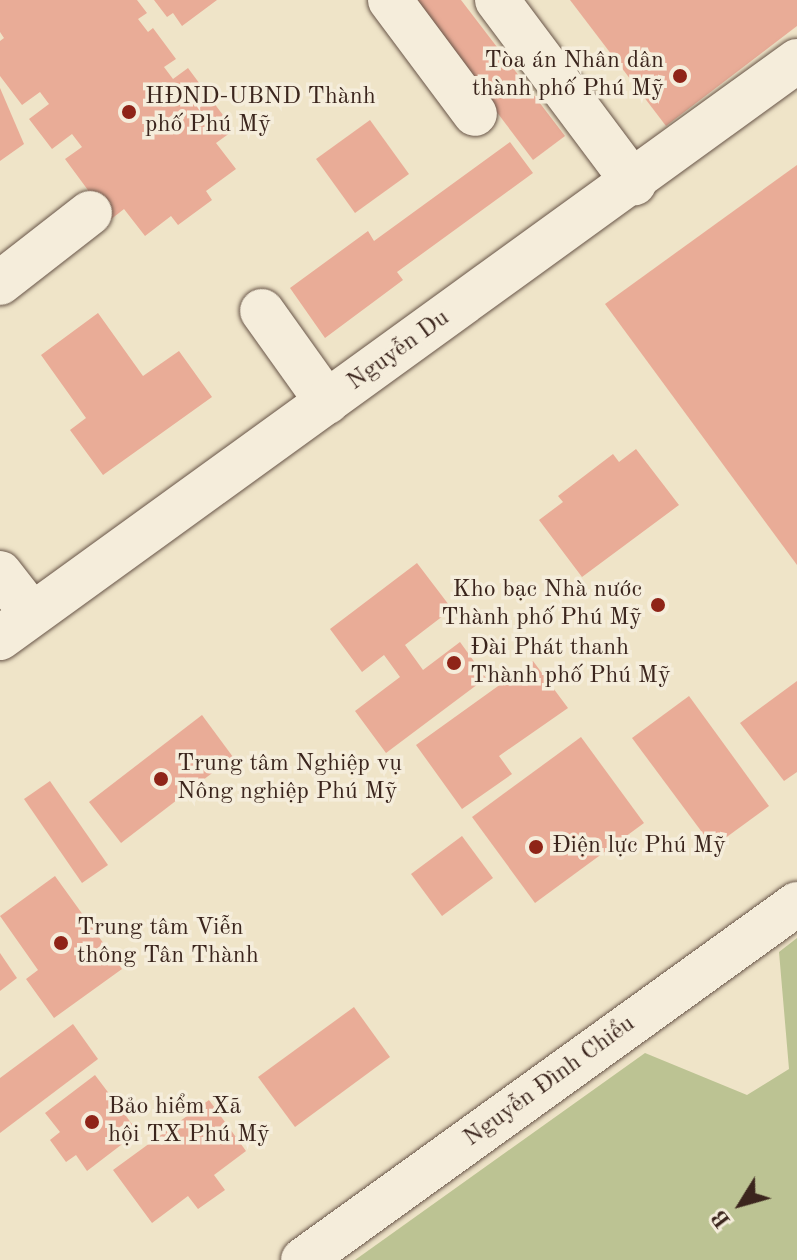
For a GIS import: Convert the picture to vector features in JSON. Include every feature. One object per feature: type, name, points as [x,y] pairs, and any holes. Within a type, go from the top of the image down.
[{"type":"street","points":[[390,0],[475,114]]},
{"type":"street","points":[[497,0],[634,183]]},
{"type":"street","name":"Nguyễn Du","points":[[16,626],[634,183],[797,61]]},
{"type":"street","points":[[0,283],[90,213]]},
{"type":"street","points":[[262,311],[327,402]]},
{"type":"street","points":[[0,573],[16,626]]},
{"type":"street","name":"Nguyễn Đình Chiểu","points":[[303,1260],[797,904]]},
{"type":"green space","points":[[797,938],[797,1260],[355,1260],[645,1053],[747,1095],[789,1069],[779,952]]},
{"type":"building","name":"HĐND-UBND Thành phố Phú Mỹ","points":[[0,0],[137,0],[147,13],[138,19],[148,32],[153,28],[176,59],[164,67],[173,79],[188,68],[234,130],[216,143],[236,169],[206,191],[212,200],[178,225],[171,216],[145,236],[124,209],[110,220],[65,159],[82,147],[72,134],[52,149],[29,119],[49,104],[40,92],[22,105],[0,76],[0,41],[4,38],[0,32]]},
{"type":"building","name":"HĐND-UBND Thành phố Phú Mỹ","points":[[154,0],[217,0],[182,26],[173,13],[167,17]]},
{"type":"building","points":[[412,0],[461,0],[565,136],[533,160]]},
{"type":"building","name":"Tòa án Nhân dân thành phố Phú Mỹ","points":[[570,0],[797,0],[797,26],[666,126]]},
{"type":"building","points":[[0,88],[24,144],[0,161]]},
{"type":"building","points":[[370,120],[409,174],[355,213],[316,159]]},
{"type":"building","points":[[510,142],[533,173],[397,272],[403,280],[325,338],[290,288],[368,231],[374,241]]},
{"type":"building","points":[[797,165],[797,565],[605,304]]},
{"type":"building","points":[[98,313],[143,376],[179,351],[212,397],[103,475],[70,430],[86,418],[41,355]]},
{"type":"building","points":[[636,449],[679,505],[582,577],[539,520],[563,502],[558,496],[613,454],[619,462]]},
{"type":"building","name":"Đài Phát thanh Thành phố Phú Mỹ","points":[[417,563],[452,609],[405,645],[423,670],[460,642],[486,678],[386,753],[355,711],[400,677],[384,655],[362,672],[330,629]]},
{"type":"building","points":[[533,661],[568,708],[499,756],[512,774],[462,809],[416,745]]},
{"type":"building","points":[[797,681],[797,772],[784,781],[740,723]]},
{"type":"building","points":[[689,696],[769,806],[713,847],[632,738]]},
{"type":"building","name":"Trung tâm Nghiệp vụ Nông nghiệp Phú Mỹ","points":[[202,715],[233,757],[121,843],[89,802]]},
{"type":"building","name":"Điện lực Phú Mỹ","points":[[581,737],[644,823],[535,903],[472,817]]},
{"type":"building","points":[[50,781],[108,865],[82,883],[24,799]]},
{"type":"building","points":[[462,836],[493,878],[442,916],[411,874]]},
{"type":"building","name":"Trung tâm Viễn thông Tân Thành","points":[[55,876],[122,969],[54,1018],[26,979],[38,970],[0,916]]},
{"type":"building","points":[[0,953],[17,978],[0,991]]},
{"type":"building","points":[[354,1007],[390,1057],[295,1127],[258,1077]]},
{"type":"building","points":[[73,1024],[98,1059],[0,1133],[0,1078]]},
{"type":"building","name":"Bảo hiểm Xã hội TX Phú Mỹ","points":[[95,1075],[138,1132],[87,1171],[76,1155],[66,1162],[50,1140],[60,1132],[45,1113]]},
{"type":"building","points":[[209,1100],[246,1151],[214,1175],[225,1190],[198,1209],[188,1196],[152,1223],[113,1170]]},
{"type":"place","name":"Tòa án Nhân dân thành phố Phú Mỹ","points":[[680,76]]},
{"type":"place","name":"HĐND-UBND Thành phố Phú Mỹ","points":[[129,112]]},
{"type":"place","name":"Kho bạc Nhà nước Thành phố Phú Mỹ","points":[[658,605]]},
{"type":"place","name":"Đài Phát thanh Thành phố Phú Mỹ","points":[[454,663]]},
{"type":"place","name":"Trung tâm Nghiệp vụ Nông nghiệp Phú Mỹ","points":[[161,779]]},
{"type":"place","name":"Điện lực Phú Mỹ","points":[[536,847]]},
{"type":"place","name":"Trung tâm Viễn thông Tân Thành","points":[[61,943]]},
{"type":"place","name":"Bảo hiểm Xã hội TX Phú Mỹ","points":[[92,1122]]}]
